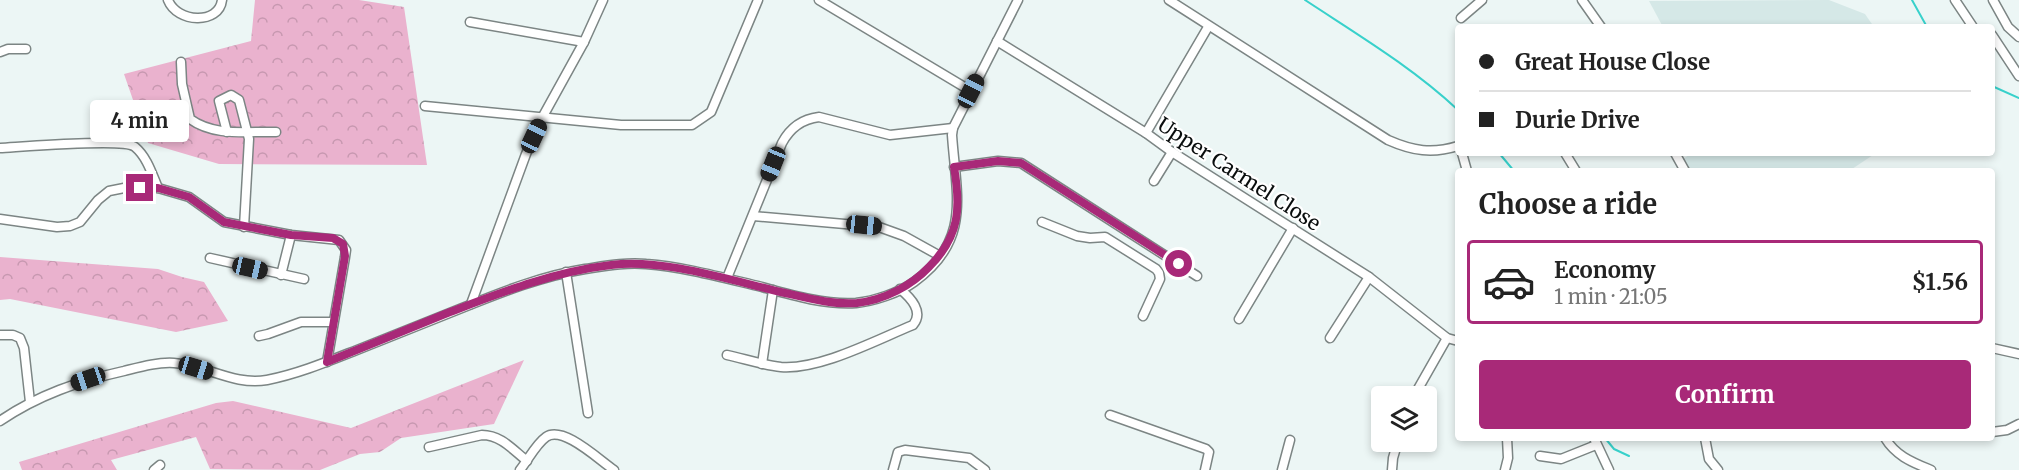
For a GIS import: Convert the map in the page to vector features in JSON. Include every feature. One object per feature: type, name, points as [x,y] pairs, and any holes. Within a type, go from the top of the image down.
[{"type":"street","points":[[168,0],[171,8],[182,16],[205,18],[215,14],[222,7],[222,0]]},
{"type":"street","points":[[471,304],[526,154],[603,0]]},
{"type":"street","points":[[425,106],[621,125],[692,125],[711,112],[758,0]]},
{"type":"street","points":[[819,0],[971,91]]},
{"type":"street","points":[[0,421],[30,402],[50,393],[88,379],[141,367],[175,363],[240,381],[269,380],[327,362],[508,289],[566,272],[613,264],[645,264],[727,278],[802,297],[843,303],[872,300],[900,289],[913,283],[940,256],[948,243],[958,216],[959,202],[954,167],[953,128],[1018,0]]},
{"type":"street","points":[[1169,0],[1388,140],[1423,152],[1442,151],[1455,147]]},
{"type":"street","points":[[1461,18],[1482,0]]},
{"type":"street","points":[[1582,0],[1597,24]]},
{"type":"street","points":[[1955,0],[1970,24]]},
{"type":"street","points":[[1993,0],[2008,27],[2019,37]]},
{"type":"street","points":[[470,22],[584,42]]},
{"type":"street","points":[[1146,133],[1208,27]]},
{"type":"street","points":[[1995,32],[2008,27]]},
{"type":"street","points":[[1995,38],[2019,76]]},
{"type":"street","name":"Upper Carmel Close","points":[[997,41],[1146,133],[1172,152],[1369,277],[1447,338],[1455,340]]},
{"type":"street","points":[[0,52],[8,49],[26,49]]},
{"type":"street","points":[[181,62],[182,84],[190,119],[206,128],[227,132],[276,132]]},
{"type":"street","points":[[227,132],[219,101],[231,95],[239,100],[248,131],[244,227]]},
{"type":"street","points":[[727,278],[788,131],[808,118],[819,117],[890,135],[953,128]]},
{"type":"street","points":[[0,148],[129,144],[134,146],[145,159],[158,188]]},
{"type":"street","points":[[1154,181],[1172,152]]},
{"type":"street","points":[[954,167],[998,161],[1021,163],[1197,276]]},
{"type":"street","points":[[0,219],[57,227],[70,226],[80,222],[98,200],[109,191],[124,188],[158,188],[189,197],[224,222],[291,235],[333,238],[343,244],[345,256],[327,362]]},
{"type":"street","points":[[753,216],[879,227],[904,236],[940,256]]},
{"type":"street","points":[[1042,222],[1077,236],[1105,237],[1156,269],[1161,277],[1143,316]]},
{"type":"street","points":[[1239,318],[1293,228]]},
{"type":"street","points":[[281,275],[291,235]]},
{"type":"street","points":[[1135,255],[1144,242]]},
{"type":"street","points":[[210,258],[304,279]]},
{"type":"street","points":[[566,272],[588,413]]},
{"type":"street","points":[[1330,338],[1369,277]]},
{"type":"street","points":[[727,354],[762,364],[783,367],[802,366],[823,361],[913,326],[918,313],[910,298],[900,289]]},
{"type":"street","points":[[762,364],[773,290]]},
{"type":"street","points":[[259,336],[301,322],[333,322]]},
{"type":"street","points":[[0,335],[13,335],[20,338],[24,348],[30,402]]},
{"type":"street","points":[[1420,386],[1447,338]]},
{"type":"street","points":[[1995,349],[2019,354]]},
{"type":"street","points":[[1110,415],[1208,450],[1205,470]]},
{"type":"street","points":[[1995,432],[2007,430],[2019,424]]},
{"type":"street","points":[[520,470],[544,438],[554,434],[571,439],[614,470]]},
{"type":"street","points":[[429,447],[490,435],[504,441],[527,461]]},
{"type":"street","points":[[1281,470],[1290,440]]},
{"type":"street","points":[[1505,470],[1508,458],[1507,441]]},
{"type":"street","points":[[1706,441],[1709,459],[1718,470]]},
{"type":"street","points":[[1887,441],[1903,458],[1930,470]]},
{"type":"street","points":[[1540,456],[1561,459],[1595,442],[1609,470]]},
{"type":"street","points":[[893,470],[898,452],[905,450],[969,458],[985,470]]},
{"type":"street","points":[[1392,470],[1395,452]]},
{"type":"shaded area","points":[[1829,0],[1865,14],[1872,24],[1661,24],[1649,1]]},
{"type":"shaded area","points":[[1688,156],[1872,156],[1854,168],[1684,168],[1680,161]]},
{"type":"green space","points":[[255,0],[359,0],[404,7],[427,165],[219,164],[148,143],[124,74],[251,41]]},
{"type":"green space","points":[[0,257],[158,269],[204,282],[228,321],[176,332],[10,299],[0,300]]},
{"type":"green space","points":[[524,360],[494,424],[401,438],[380,452],[360,454],[320,470],[210,469],[196,437],[111,460],[117,470],[22,470],[19,462],[216,403],[233,401],[351,428]]},
{"type":"waterway","points":[[1305,0],[1403,66],[1455,107]]},
{"type":"waterway","points":[[1912,0],[1925,24]]},
{"type":"waterway","points":[[1995,87],[2019,98]]},
{"type":"waterway","points":[[1502,156],[1512,168]]},
{"type":"waterway","points":[[1607,441],[1614,449],[1629,456]]},
{"type":"route","points":[[140,188],[158,188],[189,197],[224,222],[291,235],[339,240],[346,250],[327,362],[508,289],[566,272],[613,264],[645,264],[727,278],[802,297],[843,303],[872,300],[913,283],[940,256],[948,243],[958,216],[959,202],[954,167],[998,161],[1021,163],[1179,264]]}]
